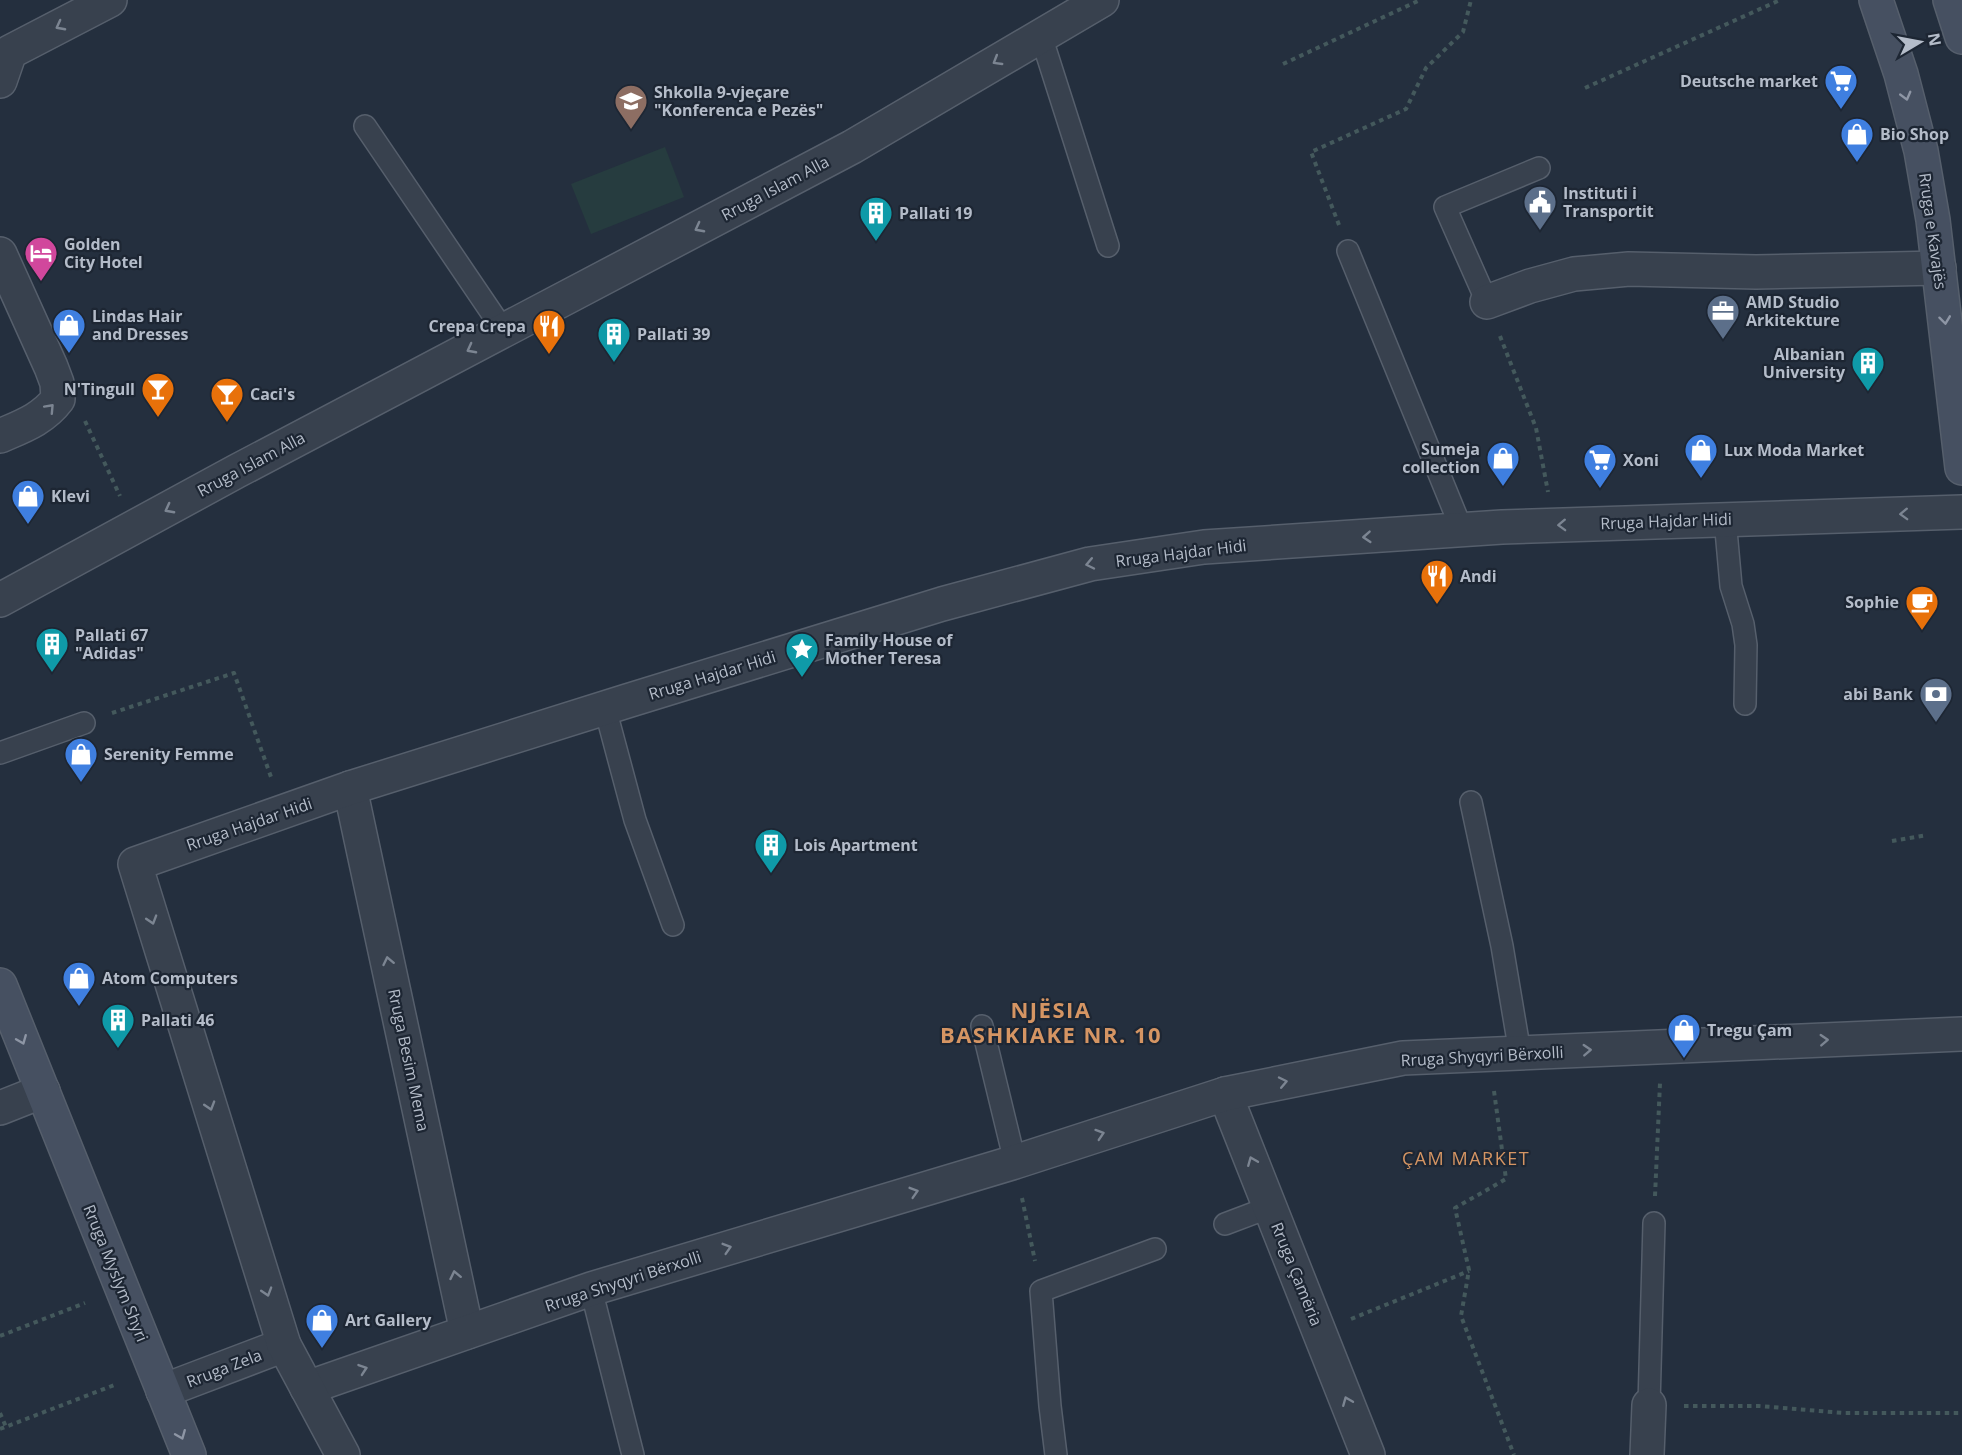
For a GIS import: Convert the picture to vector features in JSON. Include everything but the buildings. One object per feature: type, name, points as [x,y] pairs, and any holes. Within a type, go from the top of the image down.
[{"type":"main road","name":"Rruga e Kavajës","points":[[1876,0],[1901,74],[1921,150],[1939,268],[1962,468]]},
{"type":"main road","points":[[1950,0],[1962,37]]},
{"type":"main road","name":"Rruga Myslym Shyri","points":[[0,985],[189,1455]]},
{"type":"street","points":[[3,61],[110,0]]},
{"type":"street","name":"Rruga Islam Alla","points":[[0,600],[237,471],[852,147],[1102,0]]},
{"type":"street","points":[[0,254],[51,367],[57,383],[58,399],[49,412],[33,422],[0,436]]},
{"type":"street","points":[[1487,302],[1530,286],[1574,274],[1629,269],[1756,272],[1939,268]]},
{"type":"street","name":"Rruga Hajdar Hidi","points":[[307,1388],[284,1345],[135,864],[350,788],[942,604],[1090,564],[1204,547],[1462,530],[1962,512]]},
{"type":"street","name":"Rruga Besim Mema","points":[[350,788],[467,1332]]},
{"type":"street","name":"Rruga Shyqyri Bërxolli","points":[[307,1388],[591,1289],[1015,1162],[1225,1094],[1403,1058],[1962,1034]]},
{"type":"street","points":[[0,1108],[43,1091]]},
{"type":"street","name":"Rruga Çamëria","points":[[1225,1094],[1368,1455]]},
{"type":"street","name":"Rruga Zela","points":[[163,1391],[284,1345]]},
{"type":"street","points":[[307,1388],[343,1455]]},
{"type":"street","points":[[1647,1455],[1649,1406]]},
{"type":"lane","points":[[1041,36],[1108,246]]},
{"type":"lane","points":[[365,126],[504,331]]},
{"type":"lane","points":[[1487,302],[1445,207],[1539,168]]},
{"type":"lane","points":[[1348,251],[1462,530]]},
{"type":"lane","points":[[1725,519],[1731,586],[1743,624],[1746,645],[1745,704]]},
{"type":"lane","points":[[605,708],[635,820],[673,925]]},
{"type":"lane","points":[[0,753],[84,723]]},
{"type":"lane","points":[[1471,802],[1502,946],[1504,1054]]},
{"type":"lane","points":[[982,1026],[1015,1162]]},
{"type":"lane","points":[[1225,1224],[1270,1207]]},
{"type":"lane","points":[[1649,1406],[1654,1223]]},
{"type":"lane","points":[[1056,1455],[1041,1291],[1155,1250]]},
{"type":"lane","points":[[591,1289],[633,1455]]},
{"type":"path","points":[[1283,64],[1420,0]]},
{"type":"path","points":[[1348,251],[1311,152],[1406,108],[1426,68],[1463,32],[1471,0]]},
{"type":"path","points":[[1585,88],[1780,0]]},
{"type":"path","points":[[1487,302],[1536,428],[1554,525]]},
{"type":"path","points":[[58,399],[79,408],[135,527]]},
{"type":"path","points":[[84,723],[234,673],[283,812]]},
{"type":"path","points":[[1892,841],[1927,835]]},
{"type":"path","points":[[1654,1223],[1661,1047]]},
{"type":"path","points":[[1504,1054],[1506,1179],[1455,1208],[1469,1270],[1461,1316],[1514,1455]]},
{"type":"path","points":[[1015,1162],[1041,1291]]},
{"type":"path","points":[[1319,1331],[1469,1270]]},
{"type":"path","points":[[0,1336],[85,1303]]},
{"type":"path","points":[[0,1430],[117,1384]]},
{"type":"path","points":[[1649,1406],[1759,1406],[1844,1413],[1962,1413]]},
{"type":"path","points":[[0,1413],[6,1427]]},
{"type":"green space","points":[[665,147],[684,197],[591,234],[571,184]]},
{"type":"place","name":"Deutsche market","points":[[1841,110]]},
{"type":"place","name":"Shkolla 9-vjeçare \"Konferenca e Pezës\"","points":[[631,130]]},
{"type":"place","name":"Bio Shop","points":[[1857,163]]},
{"type":"place","name":"Instituti i Transportit","points":[[1540,231]]},
{"type":"place","name":"Pallati 19","points":[[876,242]]},
{"type":"place","name":"Golden City Hotel","points":[[41,282]]},
{"type":"place","name":"AMD Studio Arkitekture","points":[[1723,340]]},
{"type":"place","name":"Lindas Hair and Dresses","points":[[69,354]]},
{"type":"place","name":"Crepa Crepa","points":[[549,355]]},
{"type":"place","name":"Pallati 39","points":[[614,363]]},
{"type":"place","name":"Albanian University","points":[[1868,392]]},
{"type":"place","name":"N'Tingull","points":[[158,418]]},
{"type":"place","name":"Caci's","points":[[227,423]]},
{"type":"place","name":"Lux Moda Market","points":[[1701,479]]},
{"type":"place","name":"Sumeja collection","points":[[1503,487]]},
{"type":"place","name":"Xoni","points":[[1600,489]]},
{"type":"place","name":"Klevi","points":[[28,525]]},
{"type":"place","name":"Andi","points":[[1437,605]]},
{"type":"place","name":"Sophie","points":[[1922,631]]},
{"type":"place","name":"Pallati 67 \"Adidas\"","points":[[52,673]]},
{"type":"place","name":"Family House of Mother Teresa","points":[[802,678]]},
{"type":"place","name":"abi Bank","points":[[1936,723]]},
{"type":"place","name":"Serenity Femme","points":[[81,783]]},
{"type":"place","name":"Lois Apartment","points":[[771,874]]},
{"type":"place","name":"Atom Computers","points":[[79,1007]]},
{"type":"place","name":"Pallati 46","points":[[118,1049]]},
{"type":"place","name":"Tregu Çam","points":[[1684,1059]]},
{"type":"place","name":"Art Gallery","points":[[322,1349]]},
{"type":"district","name":"NJËSIA BASHKIAKE NR. 10","points":[[1051,1022]]},
{"type":"district","name":"ÇAM MARKET","points":[[1466,1159]]}]
